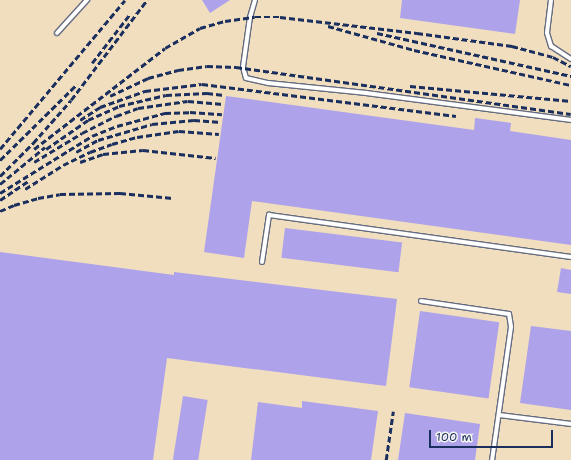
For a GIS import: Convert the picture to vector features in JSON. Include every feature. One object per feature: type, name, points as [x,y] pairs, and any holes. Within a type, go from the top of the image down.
[{"type":"lane","points":[[56,33],[87,0]]},
{"type":"lane","points":[[255,0],[250,18],[243,67],[246,78],[268,83],[366,93],[571,120]]},
{"type":"lane","points":[[552,0],[547,33],[550,46],[571,58]]},
{"type":"lane","points":[[262,262],[269,215],[571,257]]},
{"type":"lane","points":[[421,301],[509,314],[511,327],[492,460]]},
{"type":"lane","points":[[499,415],[571,424]]},
{"type":"building","points":[[202,0],[230,0],[210,13]]},
{"type":"building","points":[[402,0],[520,0],[515,34],[400,18]]},
{"type":"building","points":[[226,96],[474,130],[475,118],[511,123],[510,131],[571,140],[571,245],[252,201],[244,258],[204,252]]},
{"type":"building","points":[[285,228],[402,242],[398,272],[281,258]]},
{"type":"building","points":[[0,252],[174,275],[174,272],[397,299],[386,386],[167,358],[153,460],[0,460]]},
{"type":"building","points":[[561,268],[571,270],[571,294],[557,292]]},
{"type":"building","points":[[420,311],[499,322],[489,398],[409,387]]},
{"type":"building","points":[[531,326],[571,331],[571,410],[520,403]]},
{"type":"building","points":[[183,396],[208,400],[198,460],[173,460]]},
{"type":"building","points":[[302,401],[378,411],[371,460],[251,460],[258,402],[302,408]]},
{"type":"building","points":[[405,413],[480,424],[475,460],[398,460]]},
{"type":"railway","points":[[0,149],[125,0]]},
{"type":"railway","points":[[0,176],[33,143],[71,100],[147,0]]},
{"type":"railway","points":[[92,63],[130,14]]},
{"type":"railway","points":[[34,149],[165,48],[200,28],[225,21],[255,17],[280,17],[417,33],[512,46],[553,57],[571,66]]},
{"type":"railway","points":[[328,26],[414,50],[571,85]]},
{"type":"railway","points":[[377,33],[571,76]]},
{"type":"railway","points":[[110,96],[148,78],[178,70],[207,66],[236,67],[571,114]]},
{"type":"railway","points":[[0,160],[77,84]]},
{"type":"railway","points":[[80,120],[100,107],[145,91],[202,84],[456,116]]},
{"type":"railway","points":[[410,86],[571,101]]},
{"type":"railway","points":[[46,149],[88,120],[119,106],[166,95],[207,93],[224,95]]},
{"type":"railway","points":[[34,162],[82,133],[116,116],[138,108],[188,101],[223,104]]},
{"type":"railway","points":[[0,193],[92,136],[117,126],[165,113],[190,112],[222,114]]},
{"type":"railway","points":[[76,152],[98,140],[152,124],[194,120],[221,122]]},
{"type":"railway","points":[[25,189],[63,165],[90,152],[112,144],[137,137],[179,131],[219,134]]},
{"type":"railway","points":[[0,184],[45,147]]},
{"type":"railway","points":[[80,162],[103,154],[143,150],[216,158]]},
{"type":"railway","points":[[0,200],[28,181]]},
{"type":"railway","points":[[0,211],[38,198],[60,194],[120,193],[173,198]]},
{"type":"railway","points":[[386,460],[393,412]]}]
